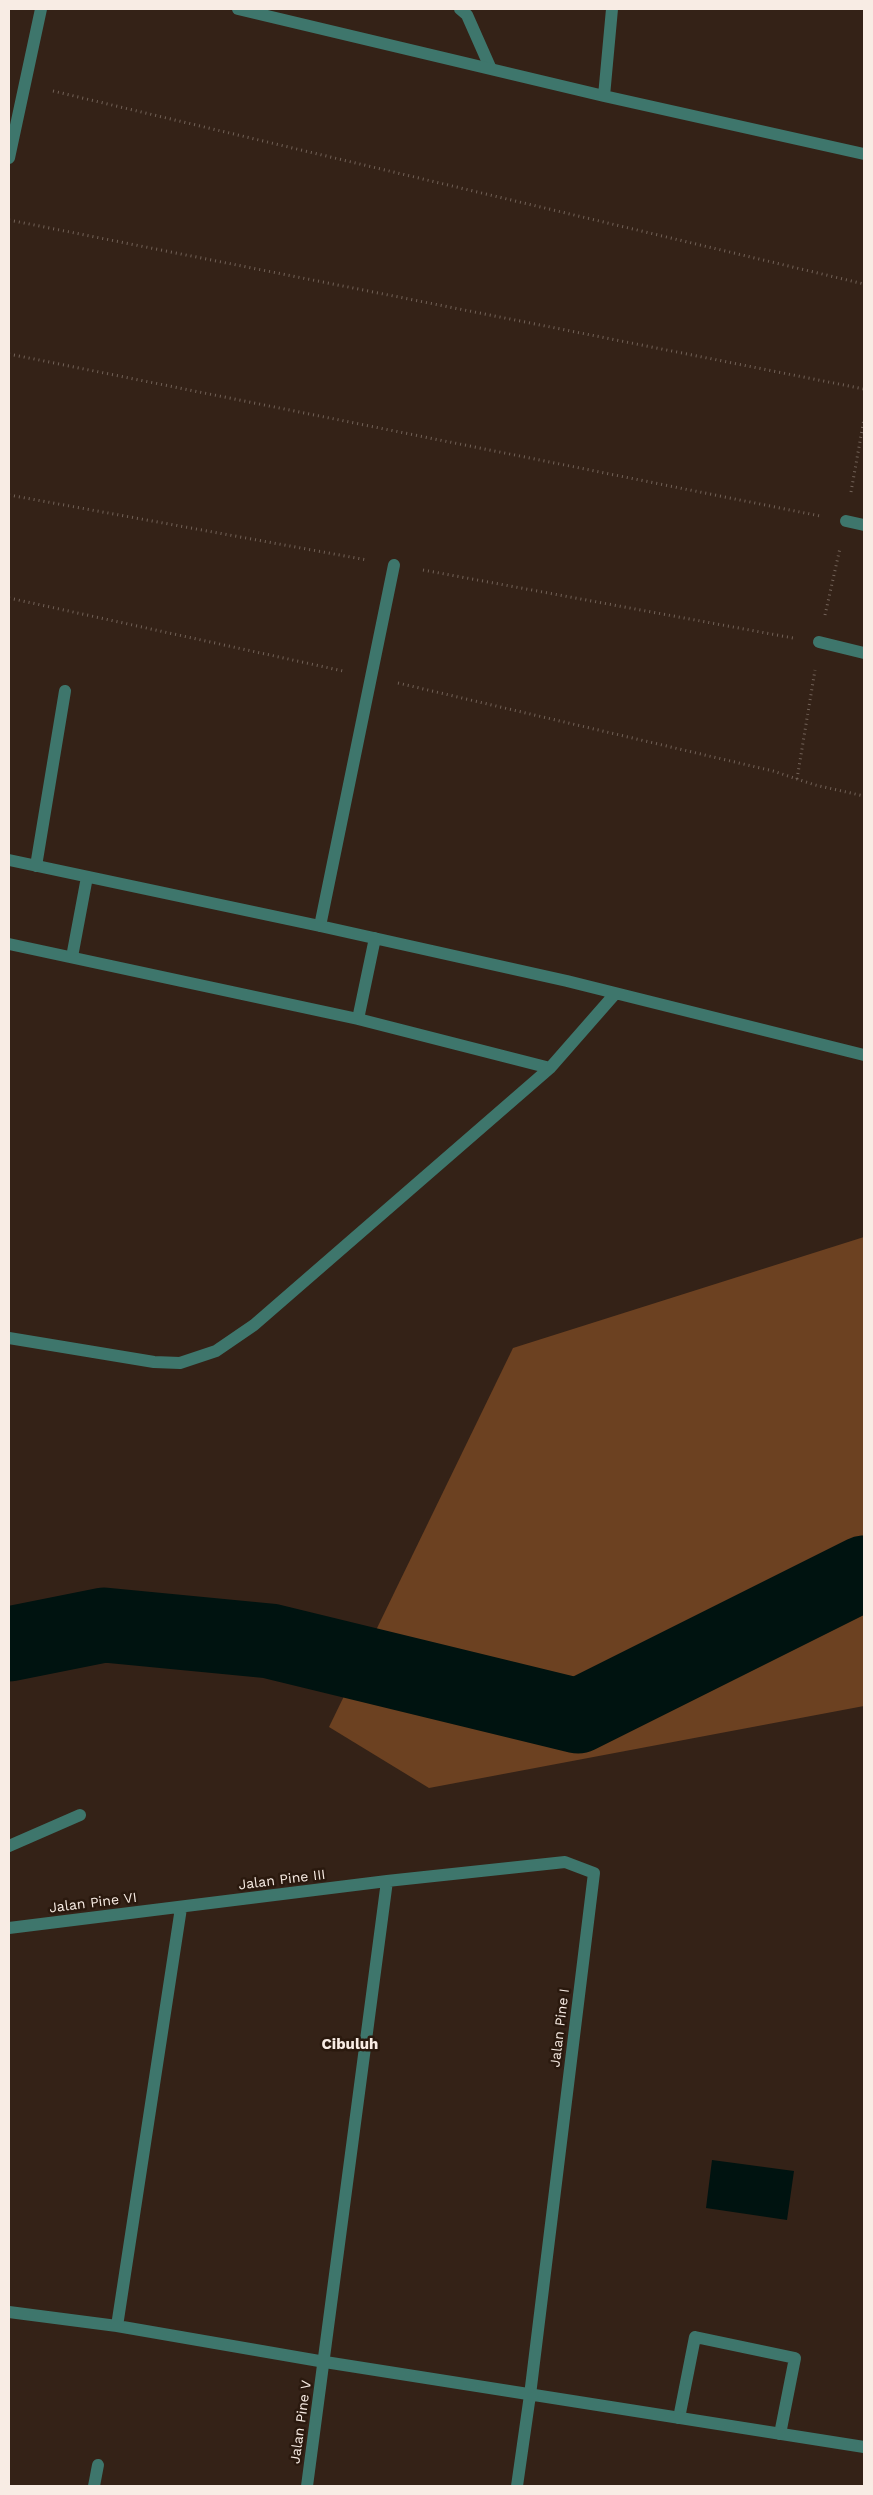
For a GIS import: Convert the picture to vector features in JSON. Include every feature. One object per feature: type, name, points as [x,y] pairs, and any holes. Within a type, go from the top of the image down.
[{"type":"street","points":[[9,158],[41,9]]},
{"type":"street","points":[[238,9],[490,67],[604,96],[864,154]]},
{"type":"street","points":[[460,9],[467,15],[490,67]]},
{"type":"street","points":[[604,96],[612,9]]},
{"type":"street","points":[[846,521],[864,525]]},
{"type":"street","points":[[320,926],[394,565]]},
{"type":"street","points":[[819,642],[864,653]]},
{"type":"street","points":[[36,866],[65,691]]},
{"type":"street","points":[[9,860],[567,981],[614,995],[864,1055]]},
{"type":"street","points":[[72,956],[87,877]]},
{"type":"street","points":[[358,1019],[375,938]]},
{"type":"street","points":[[9,944],[72,956],[358,1019],[550,1068]]},
{"type":"street","points":[[9,1338],[154,1362],[180,1362],[216,1351],[254,1325],[550,1068],[614,995]]},
{"type":"street","points":[[9,1846],[80,1815]]},
{"type":"street","name":"Jalan Pine I","points":[[387,1881],[565,1862],[594,1873],[530,2395]]},
{"type":"street","name":"Jalan Pine III","points":[[181,1908],[387,1881]]},
{"type":"street","name":"Jalan Pine V","points":[[307,2486],[325,2362],[387,1881]]},
{"type":"street","points":[[117,2326],[181,1908]]},
{"type":"street","name":"Jalan Pine VI","points":[[9,1928],[181,1908]]},
{"type":"street","points":[[9,2312],[117,2326],[325,2362],[864,2447]]},
{"type":"street","points":[[679,2418],[695,2338],[795,2358],[780,2434]]},
{"type":"street","points":[[517,2486],[530,2395]]},
{"type":"street","points":[[94,2486],[98,2465]]},
{"type":"path","points":[[26,85],[864,284]]},
{"type":"path","points":[[9,220],[864,389]]},
{"type":"path","points":[[9,354],[846,521]]},
{"type":"path","points":[[797,779],[819,642],[846,521],[864,419]]},
{"type":"path","points":[[9,598],[371,677],[773,771],[864,796]]},
{"type":"shaded area","points":[[864,1237],[864,1706],[429,1788],[329,1727],[513,1348]]},
{"type":"shaded area","points":[[712,2160],[794,2171],[787,2220],[706,2208]]},
{"type":"waterway","points":[[9,1644],[104,1625],[270,1641],[578,1716],[864,1573]]},
{"type":"district","name":"Cibuluh","points":[[350,2045]]}]
